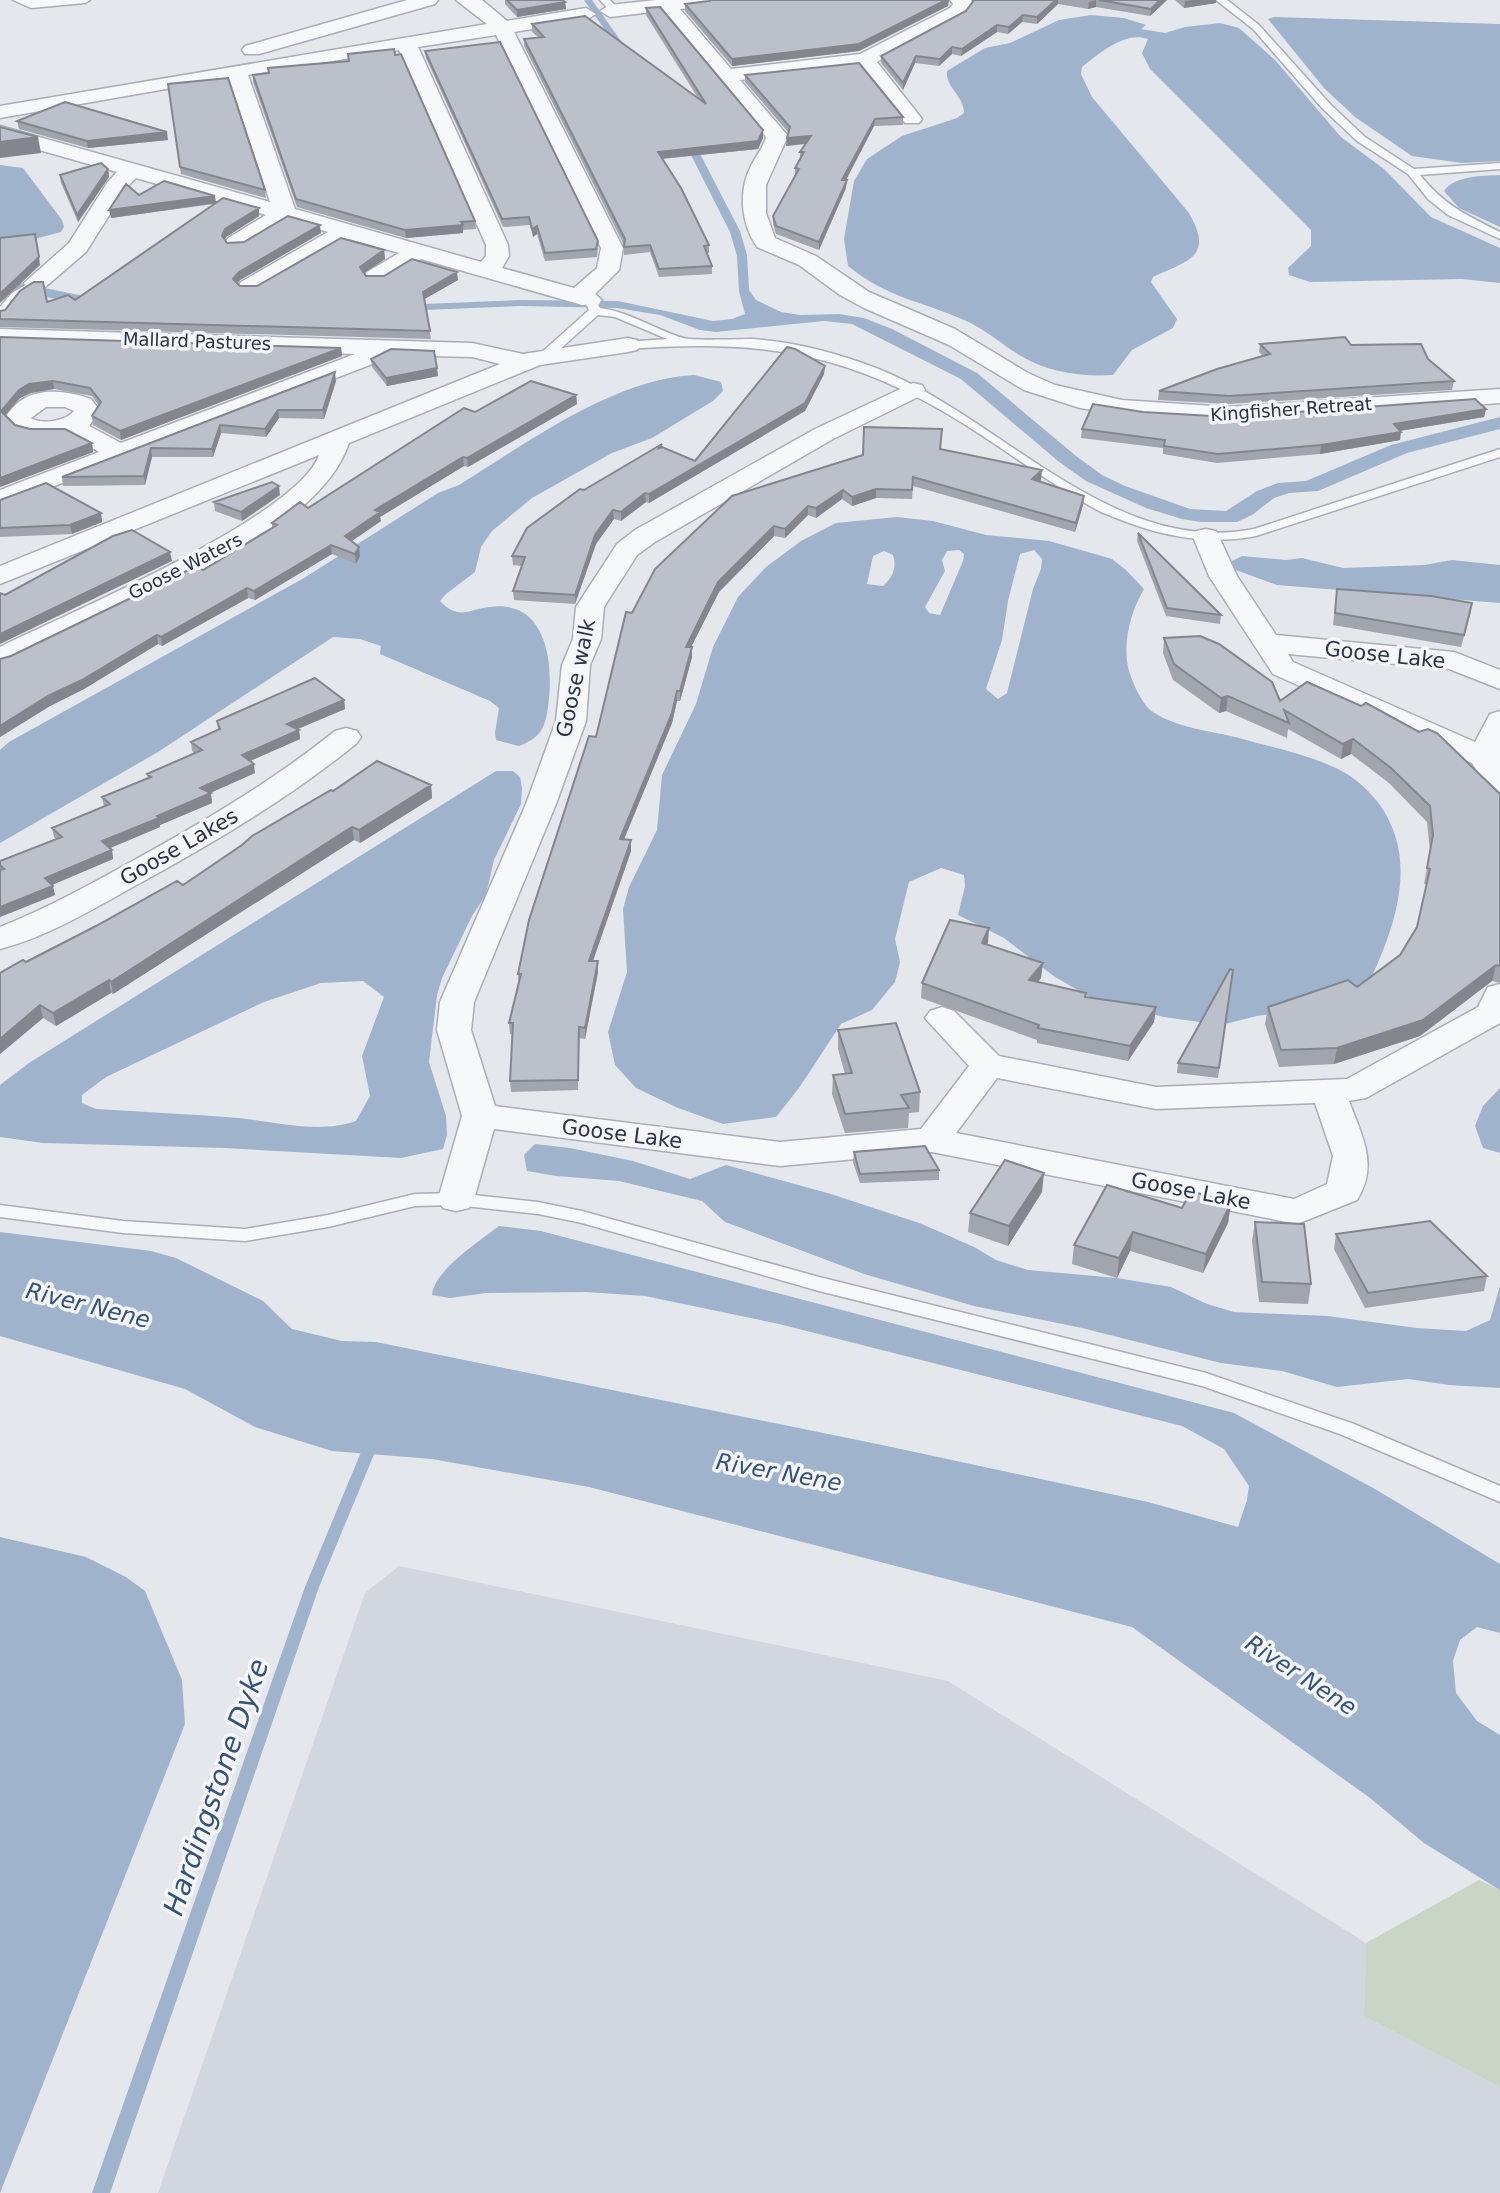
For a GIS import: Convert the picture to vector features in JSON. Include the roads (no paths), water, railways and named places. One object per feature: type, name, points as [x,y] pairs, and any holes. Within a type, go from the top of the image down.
[{"type":"street","points":[[154,86],[161,79],[187,69],[428,0]]},
{"type":"street","points":[[0,132],[420,250],[590,304],[614,261],[612,248],[502,27],[475,4],[466,0]]},
{"type":"street","points":[[610,8],[708,0]]},
{"type":"street","points":[[667,5],[727,75],[865,60],[957,12],[963,3],[960,0]]},
{"type":"street","points":[[0,113],[53,101],[586,14]]},
{"type":"street","points":[[406,43],[496,245],[499,254],[496,262],[486,270]]},
{"type":"street","points":[[865,60],[912,119]]},
{"type":"street","points":[[237,72],[285,213]]},
{"type":"street","name":"Kingfisher Retreat","points":[[727,75],[777,136],[775,147],[754,181],[752,202],[765,242],[812,263],[836,283],[861,297],[958,340],[1001,369],[1058,395],[1148,410],[1228,415],[1500,396]]},
{"type":"street","points":[[36,283],[78,247],[118,183],[133,169]]},
{"type":"street","points":[[236,243],[285,213]]},
{"type":"street","points":[[249,287],[348,230]]},
{"type":"street","points":[[375,277],[420,250]]},
{"type":"street","name":"Mallard Pastures","points":[[0,336],[472,350],[536,359]]},
{"type":"street","points":[[0,576],[536,359],[628,345]]},
{"type":"street","name":"Mallard Pastures","points":[[0,499],[395,347]]},
{"type":"street","name":"Goose walk","points":[[480,1115],[454,1030],[457,1002],[541,804],[571,721],[576,665],[587,639],[590,607],[627,550],[645,536],[824,434],[913,390]]},
{"type":"street","points":[[68,427],[118,453]]},
{"type":"street","name":"Goose Waters","points":[[0,658],[225,548],[263,524],[290,503],[329,464],[337,449],[338,438]]},
{"type":"street","name":"Goose Lake","points":[[1206,537],[1223,576],[1283,668],[1483,757]]},
{"type":"street","name":"Goose Lake","points":[[1267,643],[1454,661],[1500,680]]},
{"type":"street","points":[[1500,720],[1483,757],[1500,785]]},
{"type":"street","name":"Goose Lakes","points":[[0,939],[85,900],[233,817],[279,789],[346,737]]},
{"type":"street","points":[[942,1018],[988,1065],[1156,1098],[1354,1090],[1492,1013],[1500,994]]},
{"type":"street","points":[[932,1140],[988,1065]]},
{"type":"street","name":"Goose Lake","points":[[480,1115],[780,1154],[932,1140],[1297,1212],[1344,1191],[1351,1156],[1328,1091]]},
{"type":"street","points":[[456,1199],[480,1115]]},
{"type":"lane","points":[[18,0],[31,5],[85,0]]},
{"type":"lane","points":[[1222,0],[1256,27],[1326,106],[1361,139],[1412,172],[1432,197],[1452,213],[1500,236]]},
{"type":"lane","points":[[586,14],[610,8]]},
{"type":"lane","points":[[1412,172],[1500,166]]},
{"type":"lane","points":[[0,314],[16,295],[36,283]]},
{"type":"lane","points":[[536,359],[590,304],[682,340]]},
{"type":"lane","points":[[628,345],[682,340],[776,344],[838,357],[913,390],[952,412],[1092,502],[1129,519],[1176,533],[1206,537],[1266,532],[1310,513],[1500,453]]},
{"type":"lane","points":[[0,1211],[123,1227],[245,1235],[328,1221],[415,1200],[456,1199],[538,1208],[582,1217],[819,1284],[1206,1380],[1347,1429],[1500,1494]]},
{"type":"water","points":[[584,0],[592,0],[698,150],[740,231],[747,255],[749,290],[756,300],[781,312],[800,315],[839,314],[864,318],[892,329],[977,373],[1076,456],[1102,475],[1125,486],[1190,509],[1226,511],[1257,491],[1278,483],[1306,481],[1391,445],[1500,417],[1500,429],[1407,453],[1318,491],[1289,493],[1274,498],[1252,515],[1237,522],[1201,522],[1146,508],[1086,481],[1058,461],[961,379],[852,324],[824,321],[716,332],[700,330],[660,315],[617,308],[521,306],[425,310],[115,309],[0,289],[0,279],[99,299],[424,304],[522,300],[618,301],[713,321],[732,319],[745,314],[739,291],[737,256],[730,232],[689,151]]},
{"type":"water","points":[[1091,15],[1124,18],[1146,25],[1141,29],[1165,33],[1185,27],[1220,23],[1239,28],[1275,60],[1341,137],[1384,169],[1431,217],[1500,248],[1500,283],[1462,279],[1310,282],[1289,275],[1288,268],[1311,246],[1311,230],[1150,69],[1142,53],[1148,39],[1139,37],[1122,41],[1105,50],[1082,67],[1081,74],[1092,97],[1189,213],[1196,228],[1199,239],[1194,255],[1153,277],[1151,282],[1177,319],[1173,328],[1132,350],[1113,375],[1064,372],[1030,361],[972,324],[877,286],[848,266],[844,239],[854,181],[867,159],[902,136],[957,118],[964,113],[949,82],[947,71],[985,48],[1010,43],[1059,20]]},
{"type":"water","points":[[1274,17],[1500,24],[1500,161],[1462,163],[1412,156],[1355,117],[1324,88],[1268,19]]},
{"type":"water","points":[[0,165],[23,168],[62,220],[64,227],[61,232],[23,242],[0,240]]},
{"type":"water","points":[[1500,175],[1500,227],[1459,208],[1444,191],[1462,179]]},
{"type":"water","points":[[694,375],[721,382],[723,391],[713,401],[652,438],[612,453],[532,498],[492,531],[481,547],[475,572],[440,601],[453,611],[459,612],[509,607],[524,613],[535,624],[548,655],[550,691],[545,721],[532,740],[519,746],[496,740],[499,708],[490,701],[380,654],[381,646],[360,639],[333,637],[158,752],[0,843],[0,750],[9,742],[304,578],[438,493],[459,485],[572,416],[633,388],[663,379]]},
{"type":"water","points":[[897,517],[933,521],[986,535],[1049,541],[1112,559],[1126,570],[1144,589],[1131,618],[1126,650],[1129,671],[1138,693],[1149,709],[1184,725],[1288,751],[1336,768],[1368,791],[1390,823],[1398,846],[1401,869],[1399,893],[1387,941],[1367,987],[1314,1007],[1221,1025],[1164,1017],[1095,1000],[1055,977],[1004,938],[958,915],[965,886],[964,875],[941,868],[909,882],[895,939],[900,962],[895,982],[872,1010],[841,1024],[799,1088],[776,1117],[723,1124],[678,1108],[636,1088],[615,1065],[608,1032],[627,972],[623,909],[629,887],[657,830],[662,775],[696,704],[713,647],[738,597],[766,567],[801,541],[836,523]],"holes":[[[959,550],[964,554],[963,561],[940,615],[929,613],[925,607],[945,571],[942,560],[947,551]],[[1034,550],[1042,559],[1041,569],[1033,589],[1007,693],[998,699],[986,689],[1002,640],[1008,601],[1020,554]],[[884,551],[893,555],[895,564],[892,576],[883,586],[867,584],[873,556]]]},
{"type":"water","points":[[1242,556],[1286,560],[1302,558],[1343,568],[1424,565],[1452,560],[1500,565],[1500,603],[1277,585],[1233,569],[1232,561]]},
{"type":"water","points":[[496,771],[513,771],[520,777],[521,804],[494,860],[486,895],[472,916],[442,978],[437,995],[429,1062],[446,1116],[447,1135],[443,1149],[401,1158],[224,1148],[43,1143],[0,1137],[0,1085],[29,1063]],"holes":[[[363,981],[384,997],[362,1056],[370,1096],[356,1121],[313,1127],[238,1118],[96,1109],[82,1103],[82,1095],[106,1077],[264,1002],[321,983]]]},
{"type":"water","points":[[1500,1088],[1500,1153],[1483,1148],[1475,1126],[1483,1106]]},
{"type":"water","points":[[535,1144],[633,1161],[690,1179],[726,1165],[831,1194],[922,1224],[996,1260],[1028,1270],[1117,1278],[1171,1287],[1207,1304],[1234,1312],[1327,1316],[1417,1328],[1466,1331],[1490,1320],[1500,1286],[1500,1388],[1408,1379],[1337,1387],[1282,1371],[1221,1363],[1082,1328],[974,1306],[864,1274],[725,1222],[702,1201],[619,1181],[527,1171],[524,1155]]},
{"type":"water","name":"River Nene","points":[[499,1226],[541,1231],[1234,1413],[1375,1489],[1500,1564],[1500,1633],[1477,1627],[1460,1640],[1453,1661],[1456,1693],[1477,1721],[1500,1735],[1500,1890],[1424,1843],[1370,1798],[1132,1627],[589,1487],[432,1459],[332,1451],[255,1427],[185,1389],[0,1336],[0,1232],[151,1251],[176,1258],[263,1301],[292,1329],[342,1341],[376,1342],[882,1445],[1148,1502],[1238,1527],[1249,1486],[1224,1449],[1182,1426],[779,1324],[645,1296],[586,1292],[486,1293],[450,1298],[432,1295],[435,1285],[449,1266]]},
{"type":"water","points":[[0,1537],[86,1557],[126,1577],[145,1591],[182,1680],[185,1724],[0,2193]]},
{"type":"waterway","name":"Hardingstone Dyke","points":[[101,2193],[312,1587],[373,1440]]}]
